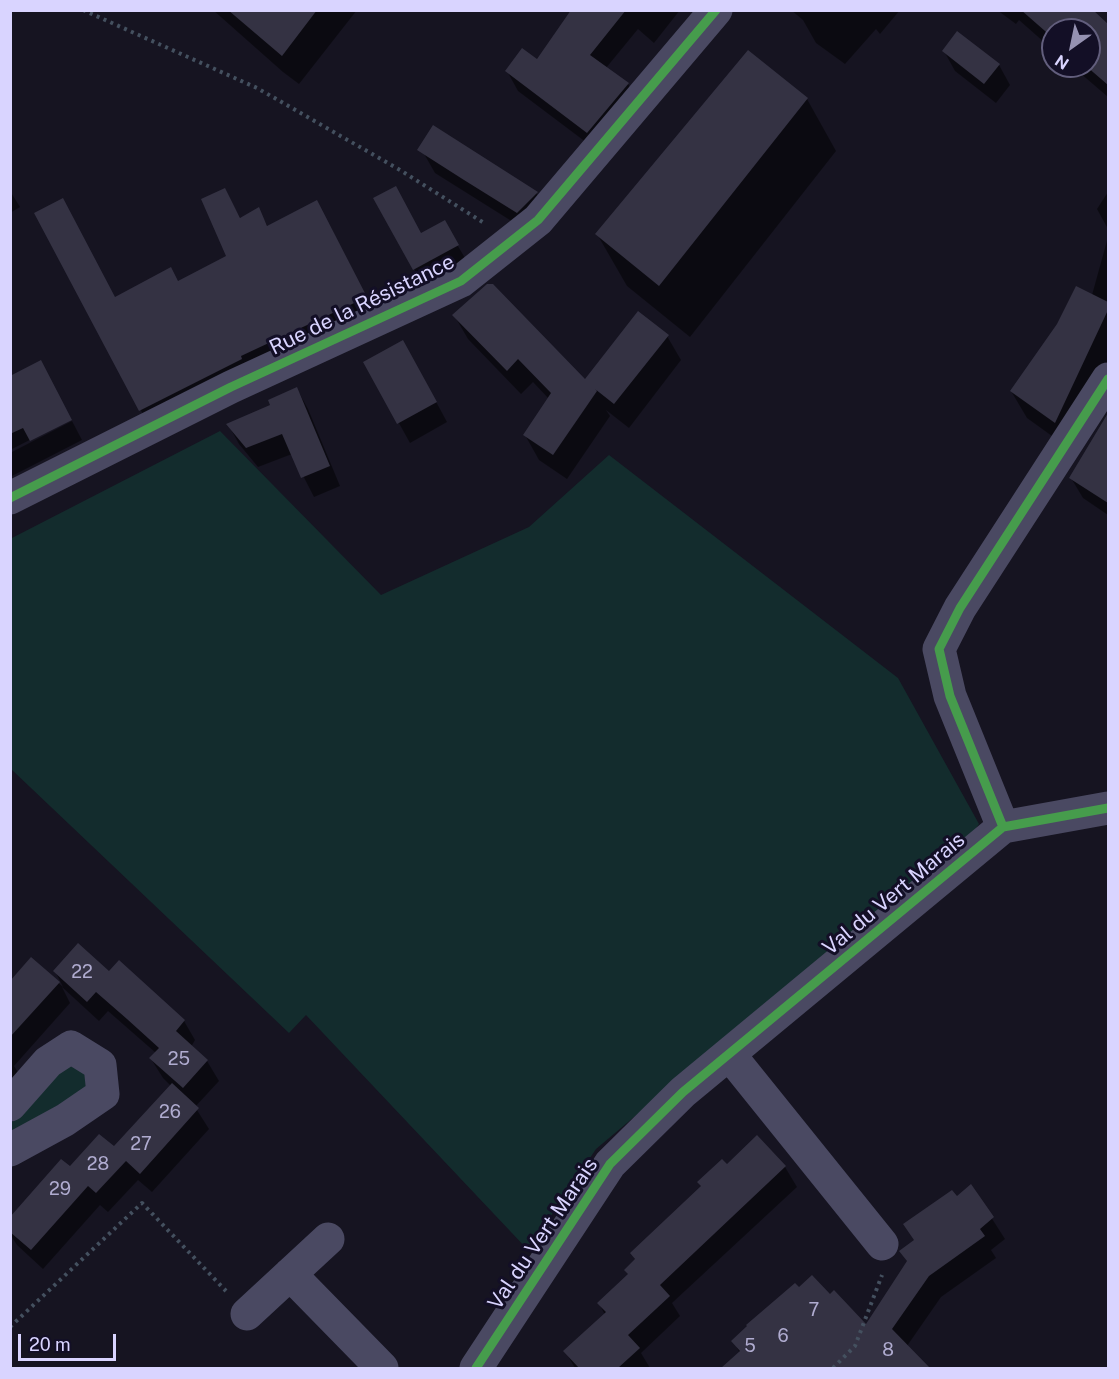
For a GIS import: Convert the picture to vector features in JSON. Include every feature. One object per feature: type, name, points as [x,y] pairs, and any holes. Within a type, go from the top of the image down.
[{"type":"street","name":"Rue de la Résistance","points":[[10,498],[231,387],[461,280],[538,220],[716,10]]},
{"type":"street","points":[[1108,379],[960,608],[939,649],[950,696],[1003,827],[1108,808]]},
{"type":"street","name":"Val du Vert Marais","points":[[476,1368],[610,1164],[682,1092],[1003,827]]},
{"type":"street","points":[[10,1105],[48,1062],[71,1047],[100,1065],[103,1094],[65,1120],[10,1150]]},
{"type":"street","points":[[729,1054],[882,1244]]},
{"type":"street","points":[[248,1314],[327,1239]]},
{"type":"street","points":[[290,1274],[382,1368]]},
{"type":"path","points":[[84,10],[256,88],[400,170],[512,241]]},
{"type":"path","points":[[10,1327],[142,1203],[248,1314]]},
{"type":"path","points":[[833,1368],[855,1346],[890,1253],[882,1244]]},
{"type":"green space","points":[[220,431],[381,595],[529,527],[609,455],[898,678],[979,824],[974,831],[596,1149],[528,1250],[306,1015],[289,1033],[11,769],[10,539]]},
{"type":"green space","points":[[75,1066],[86,1074],[87,1087],[11,1135],[10,1124],[62,1068]]},
{"type":"building","points":[[228,10],[317,10],[282,56]]},
{"type":"building","points":[[571,10],[626,10],[590,55],[629,83],[587,133],[505,71],[522,48],[537,59]]},
{"type":"building","points":[[1021,10],[1093,10],[1108,24],[1108,85],[1100,78],[1101,18],[1041,18],[1041,28]]},
{"type":"building","points":[[957,31],[1000,64],[984,84],[942,51]]},
{"type":"building","points":[[748,50],[808,98],[659,286],[595,234]]},
{"type":"building","points":[[433,125],[538,192],[517,213],[464,180],[417,150]]},
{"type":"building","points":[[396,186],[421,233],[445,220],[459,245],[413,270],[373,198]]},
{"type":"building","points":[[225,188],[240,218],[259,207],[267,226],[317,200],[367,297],[241,356],[242,359],[139,411],[34,213],[63,198],[115,297],[171,267],[178,281],[226,256],[201,199]]},
{"type":"building","points":[[487,284],[493,284],[585,379],[638,311],[669,335],[614,404],[595,389],[597,391],[553,455],[523,435],[551,393],[518,359],[507,371],[452,315]]},
{"type":"building","points":[[1076,286],[1108,302],[1108,310],[1055,423],[1010,391],[1057,324]]},
{"type":"building","points":[[403,340],[437,402],[397,424],[363,362]]},
{"type":"building","points":[[41,360],[72,420],[30,441],[23,428],[10,434],[10,376]]},
{"type":"building","points":[[297,387],[330,466],[301,478],[282,434],[246,448],[226,424],[270,405],[268,400]]},
{"type":"building","points":[[1108,413],[1108,503],[1069,478]]},
{"type":"building","points":[[78,943],[109,971],[119,960],[185,1020],[176,1031],[208,1060],[183,1088],[149,1058],[159,1048],[127,1019],[96,992],[87,1002],[53,971]]},
{"type":"building","points":[[31,957],[60,982],[10,1037],[10,981]]},
{"type":"building","points":[[172,1083],[199,1108],[140,1174],[126,1161],[96,1193],[88,1186],[31,1250],[10,1232],[10,1217],[61,1159],[70,1166],[99,1134],[114,1146]]},
{"type":"building","points":[[757,1135],[786,1166],[660,1285],[670,1296],[628,1335],[640,1348],[618,1368],[579,1368],[563,1351],[606,1312],[597,1303],[628,1274],[624,1270],[635,1259],[630,1253],[701,1186],[697,1182],[722,1159],[727,1164]]},
{"type":"building","points":[[971,1184],[994,1217],[980,1229],[985,1236],[929,1276],[892,1329],[930,1368],[721,1368],[740,1351],[731,1341],[746,1325],[795,1283],[799,1287],[812,1275],[830,1294],[834,1290],[866,1324],[907,1261],[899,1251],[914,1240],[903,1224],[952,1190],[957,1196]]},
{"type":"cycle path","points":[[10,498],[231,387],[461,281],[538,220],[716,10]]},
{"type":"cycle path","points":[[1003,827],[950,696],[939,649],[960,608],[1108,379]]},
{"type":"cycle path","points":[[476,1368],[610,1164],[683,1092],[1003,827],[1108,808]]}]
